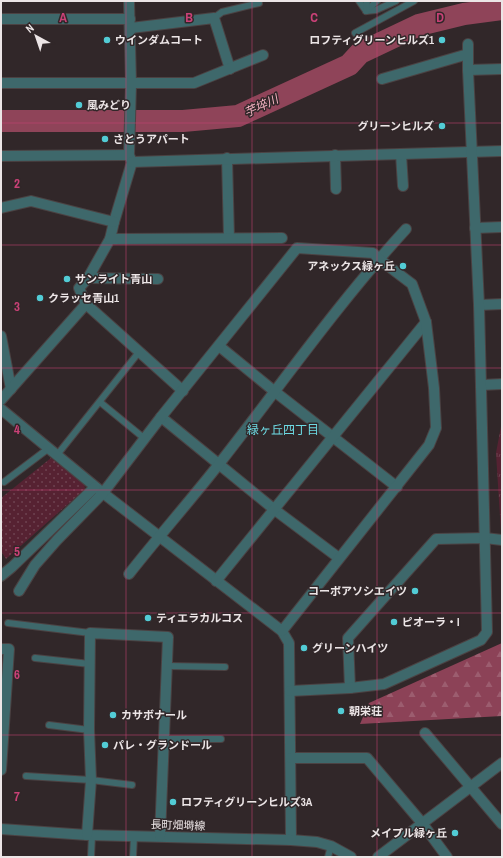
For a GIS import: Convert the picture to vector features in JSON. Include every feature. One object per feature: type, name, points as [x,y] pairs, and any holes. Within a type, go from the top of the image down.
[{"type":"street","points":[[129,1],[131,84],[130,158],[110,239],[88,278],[80,288],[86,304],[183,391]]},
{"type":"street","points":[[1,19],[130,24],[214,18],[230,69]]},
{"type":"street","points":[[290,692],[384,684],[481,640],[487,632],[479,305],[468,49],[382,79]]},
{"type":"street","points":[[1,83],[194,83],[264,55]]},
{"type":"street","points":[[468,70],[502,69]]},
{"type":"street","points":[[1,156],[227,158],[502,151]]},
{"type":"street","points":[[401,154],[403,186]]},
{"type":"street","points":[[335,155],[336,189]]},
{"type":"street","points":[[227,158],[229,238]]},
{"type":"street","points":[[1,208],[31,201],[114,222]]},
{"type":"street","points":[[475,228],[502,227]]},
{"type":"street","points":[[129,574],[158,536],[219,464],[274,391],[379,259],[406,229]]},
{"type":"street","points":[[110,239],[282,238]]},
{"type":"street","points":[[19,591],[35,565],[145,439],[297,248],[373,253],[412,284],[426,322],[434,388],[436,428],[428,445],[282,631]]},
{"type":"street","points":[[88,278],[158,279]]},
{"type":"street","points":[[1,400],[86,304]]},
{"type":"street","points":[[479,305],[502,304]]},
{"type":"street","points":[[216,581],[426,322]]},
{"type":"street","points":[[1,336],[11,389]]},
{"type":"street","points":[[219,346],[396,487]]},
{"type":"street","points":[[481,385],[502,384]]},
{"type":"street","points":[[1,409],[99,490],[282,631],[290,643],[291,840]]},
{"type":"street","points":[[161,417],[275,510],[339,558]]},
{"type":"street","points":[[1,576],[99,490]]},
{"type":"street","points":[[350,688],[348,638],[436,539],[485,538],[502,540]]},
{"type":"street","points":[[89,835],[91,780],[88,730],[90,633],[168,637],[160,836]]},
{"type":"street","points":[[1,649],[9,649],[1,770]]},
{"type":"street","points":[[425,733],[502,824]]},
{"type":"street","points":[[291,758],[367,758],[422,823],[446,857]]},
{"type":"street","points":[[378,857],[502,763]]},
{"type":"street","name":"長町畑塒線","points":[[1,828],[89,835],[134,835],[317,842],[331,846],[351,857]]},
{"type":"lane","points":[[359,1],[366,11]]},
{"type":"lane","points":[[366,11],[367,1]]},
{"type":"lane","points":[[366,11],[377,1]]},
{"type":"lane","points":[[366,11],[376,10],[396,1]]},
{"type":"lane","points":[[355,33],[414,1]]},
{"type":"lane","points":[[214,18],[222,12],[260,3]]},
{"type":"lane","points":[[57,455],[139,352]]},
{"type":"lane","points":[[100,402],[145,439]]},
{"type":"lane","points":[[4,482],[49,448]]},
{"type":"lane","points":[[8,623],[90,633]]},
{"type":"lane","points":[[35,658],[90,664]]},
{"type":"lane","points":[[166,666],[225,667]]},
{"type":"lane","points":[[49,725],[88,730]]},
{"type":"lane","points":[[164,739],[220,739]]},
{"type":"lane","points":[[26,776],[91,780],[132,785]]},
{"type":"lane","points":[[89,835],[91,857]]},
{"type":"lane","points":[[133,857],[134,835]]},
{"type":"lane","points":[[328,857],[331,846]]},
{"type":"green space","points":[[502,421],[502,532],[501,532],[496,453]]},
{"type":"green space","points":[[51,458],[84,482],[85,489],[6,559],[1,551],[1,498]]},
{"type":"green space","points":[[502,643],[502,716],[360,724],[369,703]]},
{"type":"waterway","name":"芋埣川","points":[[1,121],[183,121],[238,116],[349,65],[360,53],[419,25],[464,14],[502,9]]},
{"type":"place","name":"ウインダムコート","points":[[107,40]]},
{"type":"place","name":"ロフティグリーンヒルズ1","points":[[442,40]]},
{"type":"place","name":"風みどり","points":[[79,105]]},
{"type":"place","name":"グリーンヒルズ","points":[[442,126]]},
{"type":"place","name":"さとうアパート","points":[[105,139]]},
{"type":"place","name":"アネックス緑ヶ丘","points":[[403,266]]},
{"type":"place","name":"サンライト青山","points":[[67,279]]},
{"type":"place","name":"クラッセ青山1","points":[[40,298]]},
{"type":"place","name":"コーポアソシエイツ","points":[[415,591]]},
{"type":"place","name":"ティエラカルコス","points":[[148,618]]},
{"type":"place","name":"ピオーラ・I","points":[[394,622]]},
{"type":"place","name":"グリーンハイツ","points":[[304,648]]},
{"type":"place","name":"朝栄荘","points":[[341,711]]},
{"type":"place","name":"カサボナール","points":[[113,715]]},
{"type":"place","name":"パレ・グランドール","points":[[105,745]]},
{"type":"place","name":"ロフティグリーンヒルズ3A","points":[[173,802]]},
{"type":"place","name":"メイプル緑ヶ丘","points":[[455,833]]},
{"type":"district","name":"緑ヶ丘四丁目","points":[[283,430]]}]
